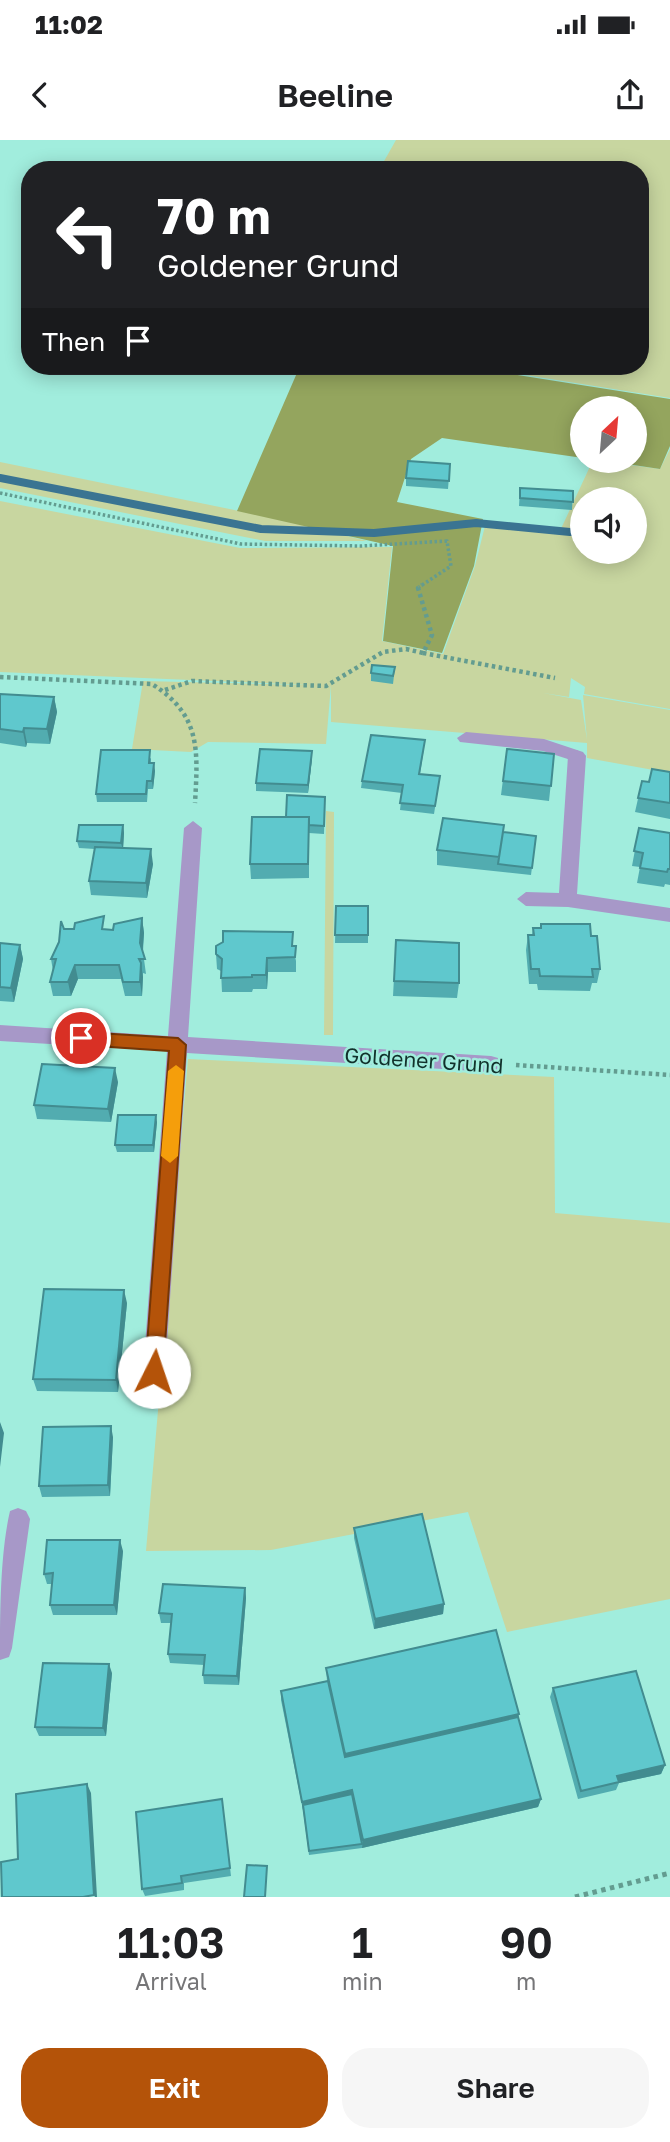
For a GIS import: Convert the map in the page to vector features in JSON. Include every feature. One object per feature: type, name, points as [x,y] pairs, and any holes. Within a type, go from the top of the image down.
[{"type":"street","points":[[466,738],[544,745],[578,756],[568,900]]},
{"type":"street","points":[[154,1372],[193,828]]},
{"type":"street","points":[[526,899],[568,900],[670,915]]},
{"type":"street","name":"Goldener Grund","points":[[0,1033],[491,1064]]},
{"type":"street","points":[[0,1648],[18,1519]]},
{"type":"path","points":[[0,493],[241,544],[361,546],[447,541],[451,566],[418,588],[432,635],[423,653]]},
{"type":"path","points":[[165,690],[192,681],[326,685],[383,652],[406,649],[555,678]]},
{"type":"path","points":[[0,677],[152,684],[165,690],[187,714],[199,746],[193,828]]},
{"type":"path","name":"Goldener Grund","points":[[491,1064],[670,1075]]},
{"type":"path","points":[[575,1897],[670,1873]]},
{"type":"green space","points":[[396,140],[670,140],[670,398],[526,375],[649,375],[649,161],[384,161]]},
{"type":"green space","points":[[296,375],[518,375],[670,399],[670,446],[660,469],[648,467],[648,396],[570,396],[570,456],[442,438],[411,459],[397,502],[483,519],[474,566],[442,653],[383,641],[393,546],[237,511]]},
{"type":"green space","points":[[670,449],[670,709],[584,694],[585,687],[571,678],[569,697],[543,693],[581,700],[587,740],[583,695],[670,710],[670,773],[587,758],[587,743],[331,722],[331,685],[326,744],[208,742],[191,752],[132,749],[143,681],[308,685],[0,672],[0,501],[240,548],[392,547],[382,641],[443,654],[475,566],[485,526],[559,533],[570,509],[570,564],[647,564],[647,487],[580,487],[587,473],[647,473],[648,467],[660,469]]},
{"type":"green space","points":[[0,462],[293,522],[367,541],[265,541],[0,488]]},
{"type":"green space","points":[[326,811],[334,812],[333,1035],[324,1035]]},
{"type":"green space","points":[[188,1059],[554,1077],[555,1213],[670,1223],[670,1599],[507,1632],[468,1512],[271,1550],[146,1551]]},
{"type":"building","points":[[408,461],[450,464],[449,481],[406,478]]},
{"type":"building","points":[[520,488],[570,491],[570,502],[520,498]]},
{"type":"building","points":[[372,665],[395,667],[393,676],[371,673]]},
{"type":"building","points":[[0,694],[54,697],[47,729],[24,728],[23,732],[0,729]]},
{"type":"building","points":[[371,735],[425,740],[419,774],[440,776],[435,806],[400,803],[403,785],[362,781]]},
{"type":"building","points":[[260,749],[312,751],[308,785],[256,783]]},
{"type":"building","points":[[507,749],[554,754],[551,786],[503,781]]},
{"type":"building","points":[[101,750],[150,750],[149,763],[154,763],[152,781],[147,781],[146,794],[96,794]]},
{"type":"building","points":[[652,769],[670,772],[670,803],[638,798],[642,781],[649,782]]},
{"type":"building","points":[[287,795],[325,797],[324,826],[309,825],[309,817],[286,817]]},
{"type":"building","points":[[252,817],[309,817],[308,864],[250,864]]},
{"type":"building","points":[[443,818],[504,825],[499,857],[437,850]]},
{"type":"building","points":[[79,825],[123,825],[121,843],[77,841]]},
{"type":"building","points":[[639,828],[670,833],[670,869],[667,872],[640,868],[643,853],[634,851]]},
{"type":"building","points":[[503,832],[536,836],[532,868],[498,864]]},
{"type":"building","points":[[95,847],[151,849],[146,883],[89,881]]},
{"type":"building","points":[[336,906],[368,906],[368,935],[335,935]]},
{"type":"building","points":[[104,916],[102,929],[113,930],[114,924],[142,918],[140,943],[145,959],[139,959],[140,982],[123,982],[119,965],[75,965],[68,982],[50,982],[56,959],[51,959],[59,942],[61,921],[64,929],[74,929],[75,923]]},
{"type":"building","points":[[541,924],[590,924],[591,936],[597,936],[600,969],[592,969],[593,977],[540,976],[539,969],[531,969],[528,935],[534,935],[533,928],[541,928]]},
{"type":"building","points":[[223,931],[293,932],[292,946],[296,946],[295,957],[267,958],[266,975],[221,978],[222,959],[216,954],[216,946],[223,942]]},
{"type":"building","points":[[396,940],[459,943],[459,983],[394,981]]},
{"type":"building","points":[[0,943],[20,945],[11,988],[0,987]]},
{"type":"building","points":[[42,1064],[115,1068],[108,1109],[34,1105]]},
{"type":"building","points":[[118,1115],[156,1115],[153,1145],[115,1145]]},
{"type":"building","points":[[44,1289],[124,1290],[116,1380],[33,1379]]},
{"type":"building","points":[[111,1426],[108,1485],[39,1486],[43,1427]]},
{"type":"building","points":[[422,1514],[444,1604],[375,1619],[354,1528]]},
{"type":"building","points":[[47,1540],[120,1540],[114,1605],[50,1605],[53,1573],[44,1574]]},
{"type":"building","points":[[163,1584],[245,1588],[237,1676],[203,1675],[205,1655],[168,1654],[172,1614],[159,1613]]},
{"type":"building","points":[[496,1630],[519,1714],[345,1754],[326,1668]]},
{"type":"building","points":[[43,1663],[109,1664],[103,1728],[35,1727]]},
{"type":"building","points":[[636,1671],[665,1765],[617,1776],[619,1782],[581,1791],[553,1688]]},
{"type":"building","points":[[328,1681],[345,1757],[518,1717],[541,1799],[363,1840],[352,1790],[302,1802],[281,1691]]},
{"type":"building","points":[[87,1784],[94,1895],[2,1897],[1,1862],[18,1859],[16,1794]]},
{"type":"building","points":[[352,1794],[362,1844],[309,1851],[303,1805]]},
{"type":"building","points":[[222,1799],[230,1868],[181,1876],[182,1883],[142,1889],[136,1812]]},
{"type":"building","points":[[247,1865],[267,1866],[265,1897],[244,1897]]},
{"type":"waterway","points":[[0,478],[261,529],[374,533],[476,523],[570,532]]},
{"type":"slow traffic","points":[[170,1156],[176,1071]]},
{"type":"route","points":[[81,1038],[178,1045],[154,1372]]}]
